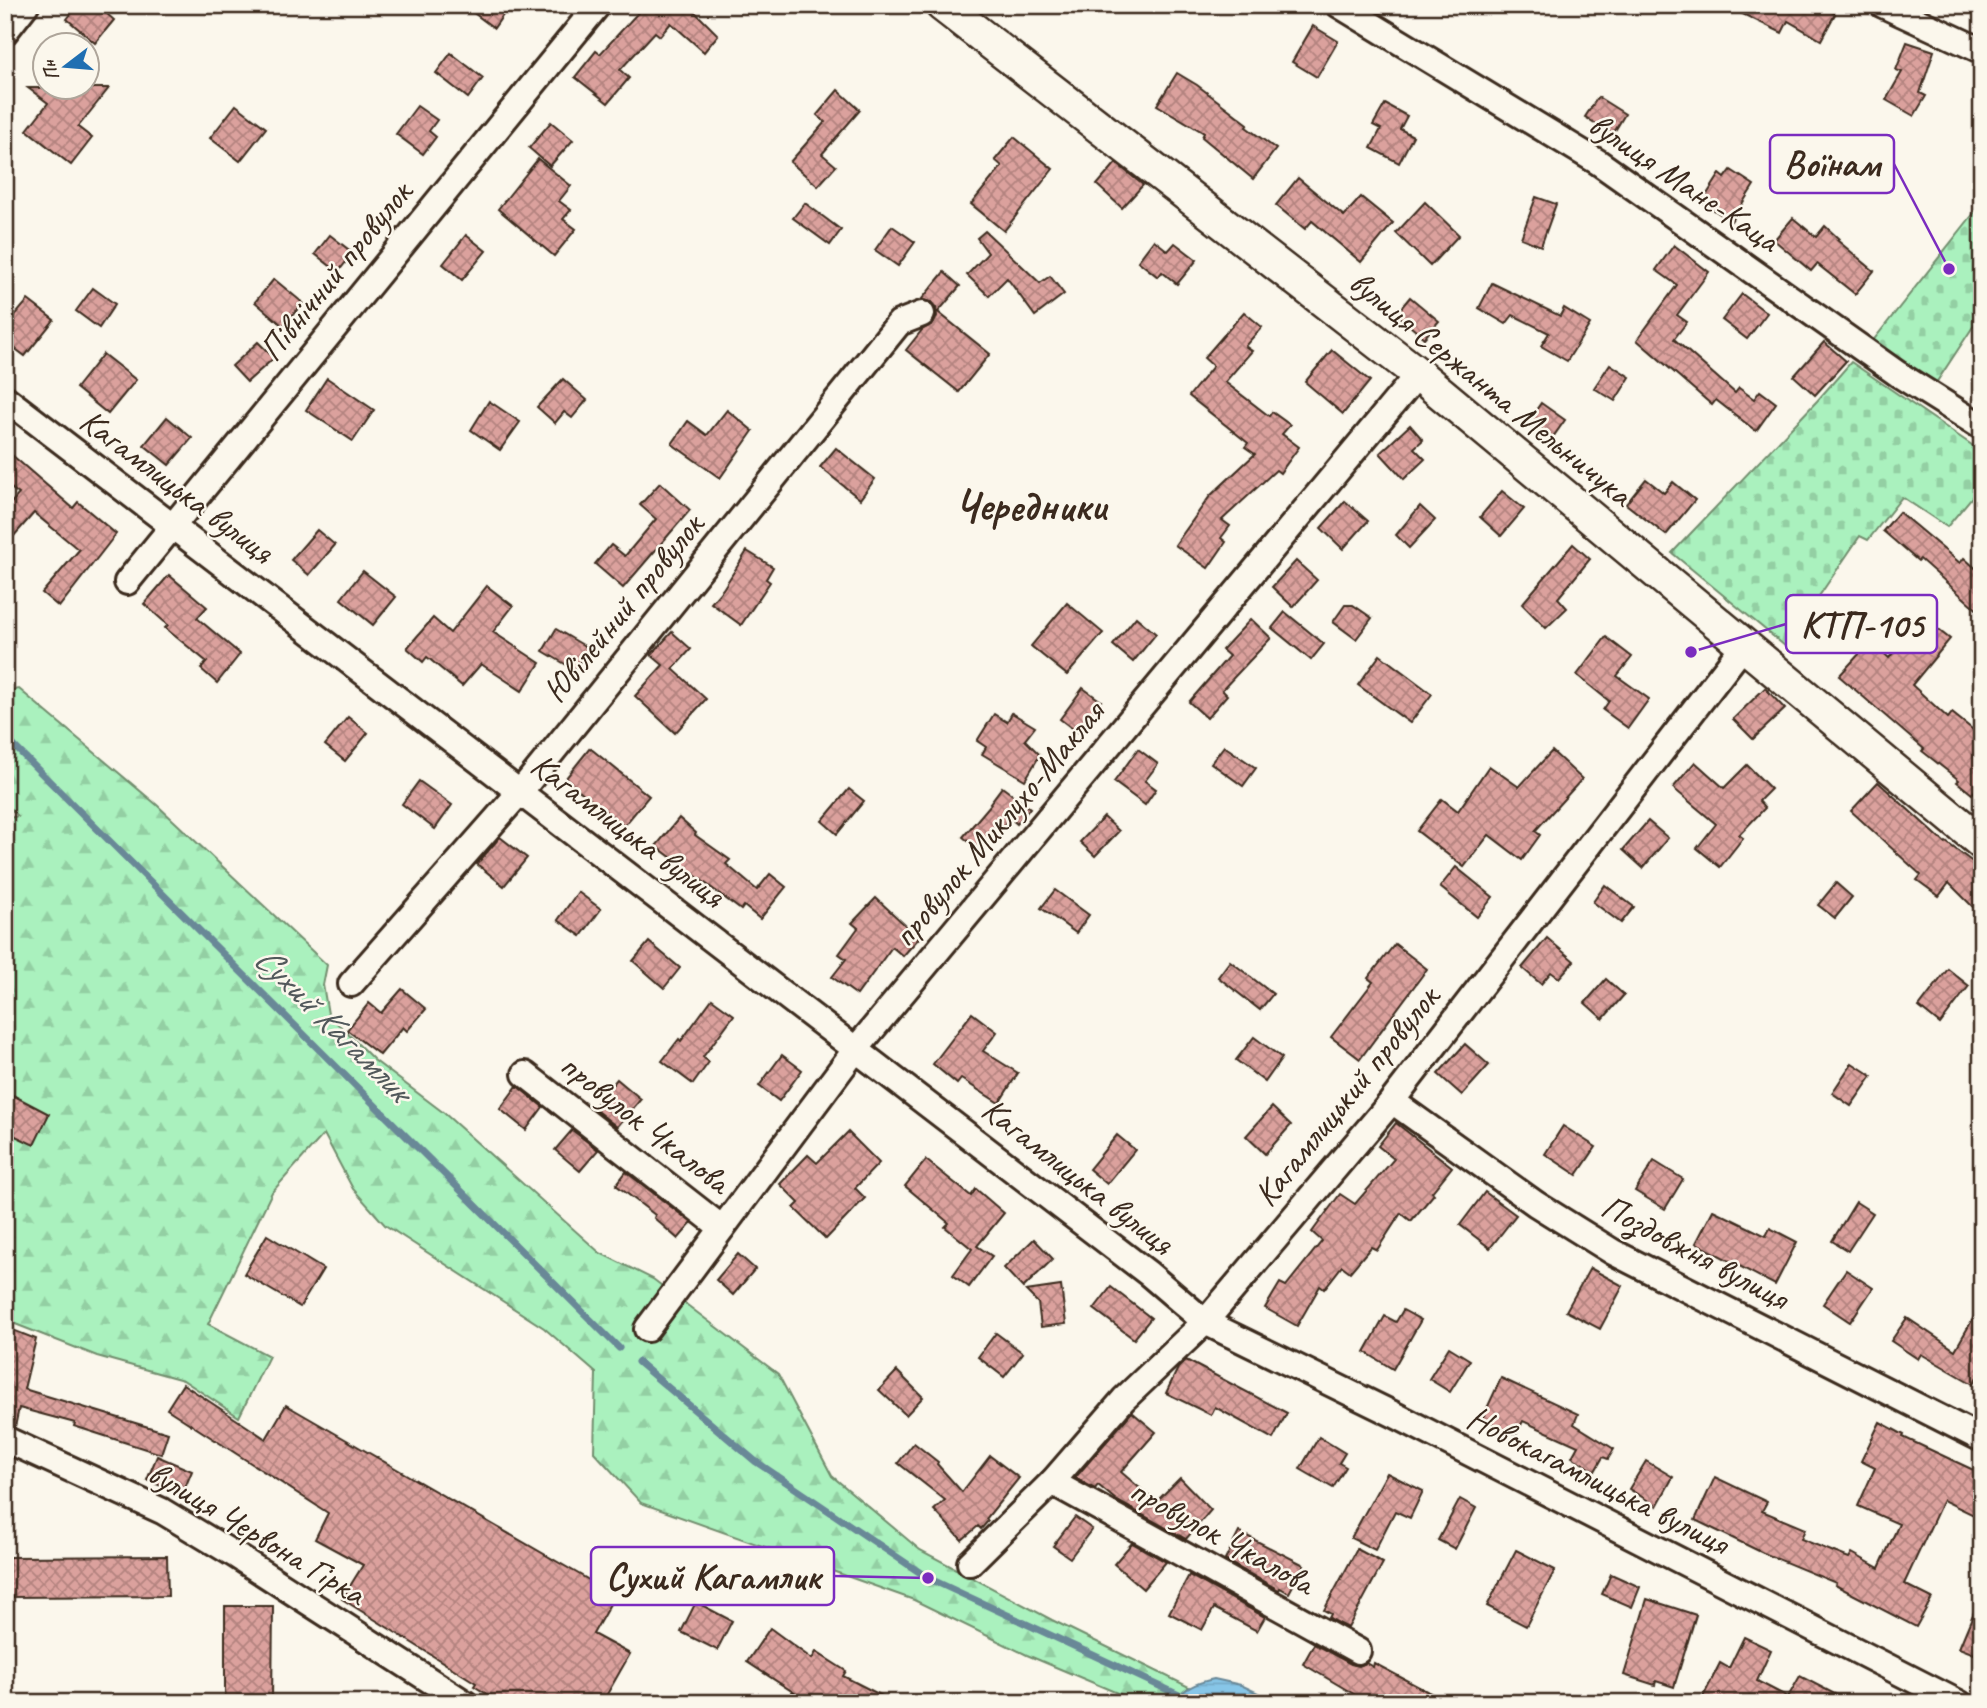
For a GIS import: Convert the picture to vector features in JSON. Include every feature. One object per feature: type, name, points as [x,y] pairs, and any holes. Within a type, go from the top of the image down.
[{"type":"street","points":[[5,32],[26,5]]},
{"type":"street","name":"Північний провулок","points":[[127,582],[598,5]]},
{"type":"street","name":"вулиця Сержанта Мельничука","points":[[942,5],[1418,374],[1982,843]]},
{"type":"street","name":"вулиця Мане-Каца","points":[[1339,5],[1598,162],[1898,374],[1982,426]]},
{"type":"street","points":[[1883,5],[1982,51]]},
{"type":"street","name":"Ювілейний провулок","points":[[351,984],[520,792],[899,323],[922,314]]},
{"type":"street","name":"провулок Миклухо-Маклая","points":[[647,1329],[856,1049],[1418,374]]},
{"type":"street","name":"Кагамлицька вулиця","points":[[5,398],[1149,1274],[1205,1322]]},
{"type":"street","name":"Кагамлицький провулок","points":[[970,1563],[1052,1482],[1124,1399],[1205,1322],[1392,1101],[1744,645]]},
{"type":"street","name":"провулок Чкалова","points":[[525,1074],[722,1227]]},
{"type":"street","name":"Поздовжня вулиця","points":[[1392,1101],[1536,1204],[1613,1252],[1982,1438]]},
{"type":"street","name":"Новокагамлицька вулиця","points":[[1205,1322],[1395,1415],[1959,1703]]},
{"type":"street","name":"вулиця Червона Гірка","points":[[5,1438],[162,1511],[465,1703]]},
{"type":"street","name":"провулок Чкалова","points":[[1052,1482],[1357,1651]]},
{"type":"green space","points":[[1982,203],[1982,313],[1932,389],[1868,347]]},
{"type":"green space","points":[[1851,362],[1982,452],[1982,485],[1947,527],[1902,497],[1868,540],[1860,536],[1785,646],[1672,553]]},
{"type":"green space","points":[[19,689],[157,805],[327,965],[323,985],[328,1014],[374,1060],[444,1113],[600,1253],[653,1279],[778,1374],[832,1476],[920,1550],[1052,1620],[1189,1687],[1179,1696],[1181,1703],[1141,1703],[1027,1655],[914,1600],[641,1503],[594,1452],[596,1373],[544,1328],[385,1225],[353,1189],[324,1134],[272,1192],[208,1324],[269,1356],[239,1417],[183,1380],[97,1356],[5,1320],[5,819],[18,816],[5,803],[5,691]]},
{"type":"water","points":[[1214,1679],[1241,1685],[1279,1703],[1181,1703],[1178,1696],[1182,1693],[1195,1685]]},
{"type":"building","points":[[78,5],[97,5],[114,20],[102,35],[102,32],[82,32],[67,19]]},
{"type":"building","points":[[463,5],[510,5],[494,28]]},
{"type":"building","points":[[645,5],[688,5],[718,35],[704,52],[671,23],[660,36],[655,32],[620,70],[629,78],[608,103],[575,77],[596,51],[600,54]]},
{"type":"building","points":[[1724,5],[1820,5],[1835,14],[1821,40],[1788,21],[1782,33]]},
{"type":"building","points":[[1313,26],[1338,41],[1317,77],[1292,62]]},
{"type":"building","points":[[1907,42],[1934,51],[1920,93],[1926,96],[1914,116],[1886,100],[1902,72],[1896,70]]},
{"type":"building","points":[[451,53],[483,78],[468,98],[436,73]]},
{"type":"building","points":[[1177,73],[1248,124],[1246,127],[1276,149],[1253,179],[1202,137],[1204,133],[1157,105]]},
{"type":"building","points":[[102,88],[109,88],[102,97]]},
{"type":"building","points":[[838,90],[860,110],[822,154],[836,166],[818,186],[790,162],[825,122],[817,115]]},
{"type":"building","points":[[1598,97],[1625,114],[1613,134],[1585,117]]},
{"type":"building","points":[[98,102],[78,127],[92,138],[71,165],[27,130],[48,103]]},
{"type":"building","points":[[1385,104],[1407,116],[1400,129],[1413,136],[1399,163],[1371,148],[1381,129],[1373,125]]},
{"type":"building","points":[[236,105],[266,128],[240,161],[210,138]]},
{"type":"building","points":[[417,106],[437,120],[429,131],[436,137],[423,154],[396,134]]},
{"type":"building","points":[[551,122],[573,140],[550,166],[529,148]]},
{"type":"building","points":[[1014,137],[1053,169],[1004,231],[971,204],[1002,166],[995,160]]},
{"type":"building","points":[[538,159],[571,186],[559,201],[571,210],[563,219],[576,229],[554,256],[498,209]]},
{"type":"building","points":[[1116,163],[1143,185],[1122,208],[1097,185]]},
{"type":"building","points":[[1731,170],[1754,185],[1731,221],[1702,202],[1720,174],[1725,178]]},
{"type":"building","points":[[1298,178],[1344,216],[1361,197],[1393,223],[1361,262],[1312,221],[1305,229],[1276,205]]},
{"type":"building","points":[[1536,197],[1556,204],[1541,246],[1521,238]]},
{"type":"building","points":[[1425,202],[1459,235],[1430,266],[1396,233]]},
{"type":"building","points":[[805,203],[841,230],[830,245],[793,218]]},
{"type":"building","points":[[1793,218],[1816,237],[1825,226],[1839,239],[1837,240],[1874,271],[1855,294],[1817,264],[1811,271],[1774,240]]},
{"type":"building","points":[[892,226],[915,242],[898,266],[875,250]]},
{"type":"building","points":[[985,231],[1040,283],[1050,276],[1064,294],[1035,316],[1007,278],[989,296],[967,275],[988,253],[977,238]]},
{"type":"building","points":[[330,235],[353,253],[338,272],[315,254]]},
{"type":"building","points":[[466,235],[486,251],[462,280],[443,264]]},
{"type":"building","points":[[1154,240],[1168,251],[1175,243],[1197,260],[1177,284],[1162,272],[1158,277],[1138,261]]},
{"type":"building","points":[[1674,245],[1709,272],[1677,315],[1687,322],[1674,339],[1735,393],[1739,388],[1754,399],[1760,391],[1776,403],[1756,431],[1716,400],[1712,405],[1637,340],[1677,285],[1656,270]]},
{"type":"building","points":[[944,272],[960,286],[938,312],[990,354],[959,392],[906,350],[922,330],[934,323],[936,308],[931,302],[921,300]]},
{"type":"building","points":[[274,279],[303,303],[283,326],[255,302]]},
{"type":"building","points":[[1492,283],[1560,316],[1564,308],[1590,324],[1567,361],[1541,346],[1549,333],[1513,315],[1506,324],[1479,308]]},
{"type":"building","points":[[93,288],[115,304],[99,328],[76,311]]},
{"type":"building","points":[[1742,294],[1767,313],[1747,339],[1722,320]]},
{"type":"building","points":[[1410,297],[1439,321],[1424,338],[1396,314]]},
{"type":"building","points":[[28,300],[54,320],[25,356],[5,341],[5,327]]},
{"type":"building","points":[[1244,312],[1262,327],[1245,346],[1252,351],[1225,382],[1269,416],[1272,412],[1290,425],[1282,434],[1299,447],[1280,473],[1276,470],[1222,520],[1230,526],[1221,538],[1226,542],[1208,568],[1175,545],[1210,496],[1255,454],[1245,447],[1248,443],[1189,396],[1213,366],[1204,358]]},
{"type":"building","points":[[258,342],[274,358],[247,382],[232,366]]},
{"type":"building","points":[[1824,342],[1846,361],[1815,395],[1794,376]]},
{"type":"building","points":[[1332,350],[1370,381],[1343,414],[1305,382]]},
{"type":"building","points":[[103,354],[136,380],[108,414],[76,388]]},
{"type":"building","points":[[1610,364],[1630,377],[1615,401],[1594,388]]},
{"type":"building","points":[[327,378],[374,410],[353,441],[306,410]]},
{"type":"building","points":[[563,379],[587,400],[572,418],[564,412],[555,423],[537,407]]},
{"type":"building","points":[[489,401],[520,422],[500,450],[471,430]]},
{"type":"building","points":[[1541,403],[1565,420],[1553,437],[1529,420]]},
{"type":"building","points":[[727,410],[753,431],[720,478],[672,444],[688,421],[707,435]]},
{"type":"building","points":[[167,417],[192,438],[169,465],[144,445]]},
{"type":"building","points":[[1410,425],[1423,440],[1414,448],[1425,459],[1404,479],[1380,453]]},
{"type":"building","points":[[836,448],[875,479],[860,499],[820,467]]},
{"type":"building","points":[[5,449],[73,508],[78,502],[116,534],[59,607],[42,593],[79,550],[34,513],[5,546],[5,510],[19,494],[5,484]]},
{"type":"building","points":[[1646,479],[1664,493],[1673,482],[1695,500],[1666,535],[1626,504]]},
{"type":"building","points":[[660,483],[690,510],[623,588],[595,564],[611,545],[625,556],[656,519],[640,505]]},
{"type":"building","points":[[1502,491],[1524,509],[1501,536],[1480,517]]},
{"type":"building","points":[[1345,501],[1368,521],[1343,549],[1321,528]]},
{"type":"building","points":[[1420,506],[1435,520],[1409,548],[1396,535]]},
{"type":"building","points":[[1899,512],[1960,563],[1964,558],[1982,574],[1982,614],[1920,559],[1918,561],[1883,531]]},
{"type":"building","points":[[317,530],[335,545],[309,575],[291,560]]},
{"type":"building","points":[[1573,544],[1590,559],[1558,598],[1567,608],[1546,628],[1522,604]]},
{"type":"building","points":[[747,551],[773,567],[766,579],[770,582],[741,625],[711,603]]},
{"type":"building","points":[[1296,561],[1317,580],[1293,607],[1272,587]]},
{"type":"building","points":[[363,571],[396,597],[373,625],[341,599]]},
{"type":"building","points":[[169,575],[207,607],[197,618],[240,654],[217,683],[201,669],[207,662],[165,628],[168,625],[144,604]]},
{"type":"building","points":[[487,586],[513,606],[493,632],[540,663],[522,691],[481,664],[462,686],[427,657],[423,662],[407,648],[433,618],[450,633]]},
{"type":"building","points":[[1067,603],[1103,633],[1067,675],[1031,646]]},
{"type":"building","points":[[1345,605],[1353,605],[1372,618],[1356,639],[1333,622]]},
{"type":"building","points":[[1285,612],[1324,644],[1311,660],[1272,628]]},
{"type":"building","points":[[1136,617],[1156,634],[1133,662],[1113,645]]},
{"type":"building","points":[[1922,617],[1950,639],[1912,685],[1948,718],[1952,713],[1982,737],[1982,782],[1972,794],[1839,676],[1871,641],[1889,658]]},
{"type":"building","points":[[1251,619],[1271,638],[1222,690],[1227,695],[1207,718],[1189,702],[1229,656],[1222,650]]},
{"type":"building","points":[[556,629],[588,648],[575,670],[543,651]]},
{"type":"building","points":[[672,632],[691,649],[673,669],[706,699],[675,733],[635,696],[663,665],[651,655]]},
{"type":"building","points":[[1606,637],[1632,657],[1617,676],[1649,699],[1628,728],[1603,710],[1609,701],[1577,675]]},
{"type":"building","points":[[1380,655],[1432,694],[1410,723],[1358,685]]},
{"type":"building","points":[[1083,688],[1101,701],[1077,732],[1060,719]]},
{"type":"building","points":[[1765,688],[1785,709],[1753,739],[1733,719]]},
{"type":"building","points":[[1012,713],[1035,727],[1025,740],[1040,755],[1025,780],[982,754],[986,747],[977,741],[994,714],[1007,722]]},
{"type":"building","points":[[348,717],[368,733],[345,761],[325,745]]},
{"type":"building","points":[[1224,746],[1256,768],[1243,786],[1211,763]]},
{"type":"building","points":[[590,748],[649,796],[624,826],[565,779]]},
{"type":"building","points":[[1138,749],[1158,764],[1145,781],[1156,789],[1145,805],[1114,782]]},
{"type":"building","points":[[1552,751],[1582,779],[1535,831],[1540,835],[1522,860],[1489,835],[1464,867],[1417,831],[1442,799],[1458,811],[1489,766],[1519,787]]},
{"type":"building","points":[[1695,762],[1724,788],[1747,765],[1771,789],[1759,801],[1765,808],[1739,835],[1743,838],[1720,867],[1697,848],[1716,824],[1673,788]]},
{"type":"building","points":[[419,781],[452,805],[435,829],[402,804]]},
{"type":"building","points":[[1878,782],[1945,843],[1982,869],[1982,916],[1949,883],[1939,896],[1917,880],[1921,875],[1851,811]]},
{"type":"building","points":[[1002,787],[1030,808],[1017,824],[1010,818],[981,852],[963,837]]},
{"type":"building","points":[[849,789],[864,801],[837,834],[822,821]]},
{"type":"building","points":[[1104,817],[1119,831],[1095,856],[1080,842]]},
{"type":"building","points":[[679,818],[695,835],[730,860],[726,864],[757,890],[770,874],[786,887],[760,919],[744,906],[741,910],[656,846]]},
{"type":"building","points":[[1648,821],[1668,838],[1643,868],[1623,850]]},
{"type":"building","points":[[500,837],[527,858],[504,886],[477,864]]},
{"type":"building","points":[[1456,867],[1493,897],[1477,917],[1440,887]]},
{"type":"building","points":[[1836,883],[1852,897],[1835,918],[1818,905]]},
{"type":"building","points":[[1605,885],[1634,907],[1621,923],[1593,902]]},
{"type":"building","points":[[1055,890],[1089,915],[1076,933],[1041,908]]},
{"type":"building","points":[[578,892],[601,909],[581,936],[558,920]]},
{"type":"building","points":[[876,898],[919,938],[903,956],[892,947],[857,995],[832,977],[846,959],[839,954],[858,928],[852,923]]},
{"type":"building","points":[[1547,938],[1574,961],[1559,978],[1551,972],[1541,984],[1522,968]]},
{"type":"building","points":[[649,942],[680,968],[664,988],[633,961]]},
{"type":"building","points":[[1395,944],[1427,969],[1360,1059],[1331,1037],[1373,982],[1368,978]]},
{"type":"building","points":[[1230,961],[1273,994],[1260,1010],[1218,977]]},
{"type":"building","points":[[1948,969],[1969,986],[1940,1024],[1919,1007]]},
{"type":"building","points":[[1606,979],[1624,995],[1603,1019],[1585,1003]]},
{"type":"building","points":[[402,989],[426,1009],[407,1031],[403,1027],[380,1055],[347,1030],[369,1003],[381,1013]]},
{"type":"building","points":[[712,999],[734,1015],[703,1057],[709,1062],[693,1084],[662,1061],[679,1039],[681,1041]]},
{"type":"building","points":[[972,1013],[997,1032],[983,1051],[1018,1073],[999,1103],[961,1079],[957,1084],[933,1064]]},
{"type":"building","points":[[1254,1037],[1282,1058],[1265,1082],[1236,1060]]},
{"type":"building","points":[[1465,1044],[1489,1065],[1462,1095],[1438,1074]]},
{"type":"building","points":[[782,1055],[802,1070],[779,1101],[759,1086]]},
{"type":"building","points":[[1852,1063],[1872,1076],[1851,1106],[1832,1093]]},
{"type":"building","points":[[617,1079],[641,1099],[617,1127],[593,1108]]},
{"type":"building","points":[[517,1086],[543,1107],[526,1130],[500,1109]]},
{"type":"building","points":[[5,1091],[49,1114],[34,1145],[5,1131]]},
{"type":"building","points":[[1272,1107],[1291,1125],[1265,1154],[1246,1136]]},
{"type":"building","points":[[1396,1123],[1452,1167],[1432,1192],[1434,1194],[1411,1221],[1401,1213],[1377,1250],[1371,1247],[1350,1272],[1342,1266],[1324,1289],[1320,1286],[1297,1326],[1265,1308],[1280,1283],[1286,1286],[1322,1241],[1312,1232],[1340,1194],[1355,1204],[1394,1159],[1378,1146]]},
{"type":"building","points":[[1563,1126],[1596,1147],[1577,1175],[1545,1154]]},
{"type":"building","points":[[572,1130],[598,1150],[580,1171],[555,1150]]},
{"type":"building","points":[[848,1132],[879,1163],[855,1188],[865,1198],[826,1239],[794,1208],[799,1203],[780,1184],[808,1155],[817,1163]]},
{"type":"building","points":[[1117,1135],[1135,1150],[1107,1184],[1089,1169]]},
{"type":"building","points":[[926,1160],[971,1196],[976,1189],[1004,1213],[977,1246],[992,1256],[969,1287],[953,1275],[972,1249],[945,1227],[949,1223],[905,1186]]},
{"type":"building","points":[[1654,1161],[1683,1179],[1665,1209],[1635,1191]]},
{"type":"building","points":[[626,1172],[692,1223],[678,1239],[654,1218],[655,1215],[616,1185]]},
{"type":"building","points":[[1485,1192],[1516,1215],[1490,1248],[1460,1225]]},
{"type":"building","points":[[1856,1202],[1873,1213],[1848,1251],[1832,1241]]},
{"type":"building","points":[[1713,1210],[1766,1236],[1770,1228],[1797,1242],[1775,1285],[1696,1243]]},
{"type":"building","points":[[267,1235],[323,1269],[300,1307],[244,1274]]},
{"type":"building","points":[[1034,1239],[1053,1259],[1023,1288],[1004,1268]]},
{"type":"building","points":[[738,1254],[755,1269],[733,1295],[716,1280]]},
{"type":"building","points":[[1590,1268],[1623,1286],[1600,1329],[1566,1311]]},
{"type":"building","points":[[1846,1270],[1873,1288],[1850,1322],[1823,1304]]},
{"type":"building","points":[[1061,1286],[1066,1324],[1041,1327],[1038,1303],[1026,1291]]},
{"type":"building","points":[[1111,1287],[1151,1318],[1134,1339],[1094,1309]]},
{"type":"building","points":[[1982,1303],[1982,1368],[1973,1384],[1921,1354],[1918,1359],[1891,1341],[1907,1318],[1955,1350]]},
{"type":"building","points":[[1403,1310],[1421,1320],[1393,1369],[1365,1352],[1385,1316],[1396,1322]]},
{"type":"building","points":[[5,1327],[36,1339],[24,1389],[168,1433],[161,1454],[74,1426],[75,1423],[19,1408],[15,1427],[5,1424]]},
{"type":"building","points":[[996,1333],[1023,1353],[1004,1377],[978,1357]]},
{"type":"building","points":[[1449,1347],[1470,1360],[1450,1392],[1429,1379]]},
{"type":"building","points":[[1186,1360],[1287,1413],[1273,1439],[1215,1407],[1211,1415],[1166,1393],[1178,1368]]},
{"type":"building","points":[[897,1371],[923,1397],[906,1415],[879,1390]]},
{"type":"building","points":[[1501,1378],[1578,1414],[1574,1424],[1614,1449],[1608,1459],[1603,1457],[1595,1471],[1572,1457],[1578,1446],[1523,1421],[1516,1435],[1482,1419]]},
{"type":"building","points":[[183,1384],[266,1439],[286,1405],[615,1595],[593,1634],[630,1654],[602,1703],[501,1703],[474,1686],[476,1683],[342,1599],[363,1565],[315,1539],[328,1513],[167,1409]]},
{"type":"building","points":[[1132,1412],[1156,1432],[1121,1472],[1156,1502],[1180,1478],[1211,1510],[1186,1539],[1116,1500],[1098,1485],[1095,1489],[1075,1478]]},
{"type":"building","points":[[1880,1422],[1904,1435],[1903,1437],[1982,1474],[1982,1519],[1943,1500],[1904,1584],[1932,1598],[1916,1627],[1835,1585],[1836,1583],[1761,1552],[1695,1520],[1715,1477],[1767,1502],[1762,1511],[1805,1529],[1801,1539],[1849,1558],[1852,1553],[1879,1568],[1899,1524],[1858,1506],[1875,1468],[1861,1461]]},
{"type":"building","points":[[1319,1437],[1345,1453],[1339,1463],[1346,1467],[1333,1488],[1300,1469]]},
{"type":"building","points":[[914,1443],[938,1462],[962,1492],[990,1456],[1019,1478],[981,1529],[978,1526],[962,1540],[934,1510],[945,1500],[898,1463]]},
{"type":"building","points":[[157,1456],[192,1471],[182,1495],[147,1480]]},
{"type":"building","points":[[1646,1461],[1673,1477],[1657,1506],[1629,1489]]},
{"type":"building","points":[[1387,1473],[1423,1491],[1410,1518],[1395,1511],[1375,1550],[1351,1538]]},
{"type":"building","points":[[1460,1499],[1476,1508],[1455,1549],[1438,1540]]},
{"type":"building","points":[[1075,1517],[1092,1529],[1070,1558],[1053,1546]]},
{"type":"building","points":[[1239,1532],[1304,1565],[1289,1593],[1225,1560]]},
{"type":"building","points":[[1132,1543],[1166,1562],[1143,1589],[1114,1564]]},
{"type":"building","points":[[1357,1549],[1383,1563],[1348,1628],[1329,1618],[1331,1614],[1324,1610]]},
{"type":"building","points":[[1516,1550],[1555,1570],[1526,1626],[1487,1606]]},
{"type":"building","points":[[167,1556],[168,1596],[9,1597],[9,1557]]},
{"type":"building","points":[[1611,1574],[1640,1587],[1632,1607],[1602,1594]]},
{"type":"building","points":[[1189,1575],[1265,1617],[1257,1631],[1214,1608],[1202,1630],[1169,1613]]},
{"type":"building","points":[[1982,1593],[1982,1657],[1959,1648]]},
{"type":"building","points":[[1647,1599],[1696,1615],[1674,1687],[1656,1681],[1655,1685],[1624,1675]]},
{"type":"building","points":[[696,1602],[732,1621],[717,1650],[681,1632]]},
{"type":"building","points":[[225,1606],[273,1606],[272,1703],[225,1703]]},
{"type":"building","points":[[770,1628],[812,1659],[816,1652],[846,1671],[843,1676],[896,1703],[810,1703],[747,1662]]},
{"type":"building","points":[[1744,1637],[1771,1650],[1757,1681],[1788,1697],[1800,1676],[1852,1703],[1700,1703],[1720,1663],[1729,1668]]},
{"type":"building","points":[[1314,1644],[1351,1664],[1359,1666],[1366,1663],[1373,1667],[1374,1663],[1449,1703],[1369,1703],[1303,1664]]},
{"type":"waterway","name":"Сухий Кагамлик","points":[[5,742],[14,746],[619,1348]]},
{"type":"waterway","name":"Сухий Кагамлик","points":[[638,1362],[755,1461],[928,1578],[1196,1703]]},
{"type":"place","name":"Воїнам","points":[[1949,269]]},
{"type":"place","name":"КТП-105","points":[[1691,652]]},
{"type":"place","name":"Сухий Кагамлик","points":[[928,1578]]},
{"type":"district","name":"Чередники","points":[[1030,506]]}]
